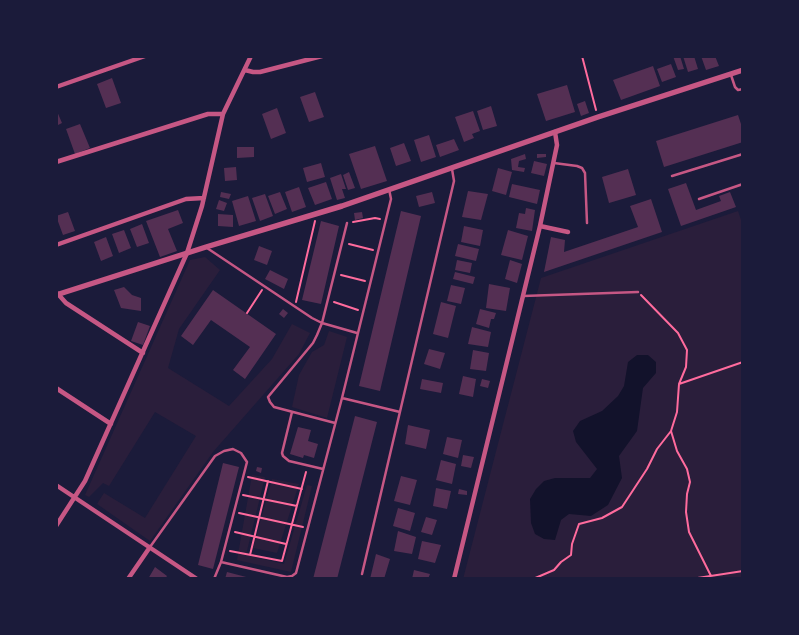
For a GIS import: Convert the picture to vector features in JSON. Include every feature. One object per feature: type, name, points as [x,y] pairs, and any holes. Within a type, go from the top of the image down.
[{"type":"street","points":[[56,87],[145,56]]},
{"type":"street","points":[[56,526],[85,481],[187,253],[204,198],[223,114],[251,56]]},
{"type":"street","points":[[245,70],[260,72],[322,56]]},
{"type":"street","points":[[57,295],[342,206],[451,167],[743,70]]},
{"type":"street","points":[[56,162],[208,114],[223,114]]},
{"type":"street","points":[[454,579],[540,226],[557,145],[555,132]]},
{"type":"street","points":[[56,244],[186,199],[204,198]]},
{"type":"street","points":[[540,226],[568,232]]},
{"type":"street","points":[[57,295],[66,303],[142,353]]},
{"type":"street","points":[[56,388],[111,424]]},
{"type":"street","points":[[56,485],[197,579]]},
{"type":"street","points":[[128,579],[150,547]]},
{"type":"lane","points":[[731,75],[735,87],[738,90],[743,89]]},
{"type":"lane","points":[[672,176],[743,154]]},
{"type":"lane","points":[[554,163],[577,166],[582,168],[585,173],[587,223]]},
{"type":"lane","points":[[362,574],[454,181],[451,167]]},
{"type":"lane","points":[[699,199],[743,184]]},
{"type":"lane","points":[[221,562],[287,577],[292,576],[297,568],[342,398],[391,199],[389,189]]},
{"type":"lane","points":[[335,423],[274,406],[268,397],[313,343],[322,323],[347,223]]},
{"type":"lane","points":[[206,247],[322,323],[357,333]]},
{"type":"lane","points":[[523,296],[638,292]]},
{"type":"lane","points":[[342,398],[400,412]]},
{"type":"lane","points":[[292,411],[282,453],[289,461],[323,469]]},
{"type":"lane","points":[[150,547],[216,456],[224,451],[233,449],[241,453],[247,462],[225,550],[214,579]]},
{"type":"path","points":[[582,56],[596,109]]},
{"type":"path","points":[[295,306],[316,217]]},
{"type":"path","points":[[347,223],[375,218],[385,220]]},
{"type":"path","points":[[341,242],[378,251]]},
{"type":"path","points":[[334,274],[370,283]]},
{"type":"path","points":[[247,313],[264,286]]},
{"type":"path","points":[[533,579],[554,570],[571,555],[572,544],[579,524],[602,518],[622,508],[647,469],[657,449],[671,430],[677,412],[679,384],[686,367],[687,350],[678,333],[638,292]]},
{"type":"path","points":[[327,300],[363,311]]},
{"type":"path","points":[[679,384],[743,362]]},
{"type":"path","points":[[671,430],[677,451],[687,469],[690,482],[686,512],[689,532],[711,576]]},
{"type":"path","points":[[225,550],[282,561],[308,466]]},
{"type":"path","points":[[243,476],[302,489]]},
{"type":"path","points":[[250,555],[268,481]]},
{"type":"path","points":[[239,494],[297,506]]},
{"type":"path","points":[[234,512],[308,528]]},
{"type":"path","points":[[230,531],[286,544]]},
{"type":"path","points":[[691,579],[743,571]]},
{"type":"shaded area","points":[[738,211],[743,226],[743,579],[463,579],[541,278]]},
{"type":"shaded area","points":[[205,257],[220,270],[179,329],[168,368],[229,406],[272,359],[292,324],[310,333],[299,354],[213,452],[150,541],[97,504],[104,493],[145,518],[196,436],[155,412],[109,486],[103,483],[89,497],[85,495],[190,260]]},
{"type":"shaded area","points":[[329,331],[347,337],[327,418],[292,407],[299,375],[312,352],[324,345]]},
{"type":"shaded area","points":[[637,355],[648,355],[656,362],[656,373],[643,388],[637,431],[619,456],[622,478],[608,505],[591,516],[569,514],[561,520],[555,540],[544,539],[535,534],[531,523],[530,499],[544,481],[555,478],[590,478],[597,469],[576,442],[573,431],[580,421],[602,411],[618,396],[624,386],[628,362]]},
{"type":"shaded area","points":[[252,475],[265,477],[246,555],[284,564],[307,485],[312,486],[291,572],[237,560]]},
{"type":"shaded area","points":[[272,479],[299,484],[277,553],[253,548]]},
{"type":"building","points":[[673,56],[680,56],[684,69],[678,70]]},
{"type":"building","points":[[683,56],[694,56],[698,69],[688,72]]},
{"type":"building","points":[[701,56],[715,56],[719,66],[706,70]]},
{"type":"building","points":[[671,64],[676,77],[662,82],[657,69]]},
{"type":"building","points":[[653,66],[660,86],[621,100],[613,80]]},
{"type":"building","points":[[112,78],[121,103],[106,108],[97,84]]},
{"type":"building","points":[[567,85],[575,112],[546,121],[537,94]]},
{"type":"building","points":[[315,92],[324,117],[309,122],[300,97]]},
{"type":"building","points":[[585,101],[589,113],[581,116],[577,104]]},
{"type":"building","points":[[491,106],[497,126],[483,130],[477,111]]},
{"type":"building","points":[[277,108],[286,133],[271,139],[262,114]]},
{"type":"building","points":[[56,109],[62,123],[56,126]]},
{"type":"building","points":[[473,111],[480,131],[472,134],[474,138],[464,142],[455,117]]},
{"type":"building","points":[[738,115],[743,130],[743,142],[664,167],[656,141]]},
{"type":"building","points":[[80,124],[90,148],[75,154],[66,129]]},
{"type":"building","points":[[429,135],[436,157],[421,162],[414,140]]},
{"type":"building","points":[[454,139],[459,150],[440,157],[436,145]]},
{"type":"building","points":[[404,143],[411,161],[396,166],[390,148]]},
{"type":"building","points":[[375,146],[387,181],[361,189],[349,154]]},
{"type":"building","points":[[237,147],[254,147],[254,157],[237,158]]},
{"type":"building","points":[[525,154],[526,159],[519,161],[518,167],[525,168],[524,172],[512,170],[511,159]]},
{"type":"building","points":[[537,154],[546,154],[546,157],[537,158]]},
{"type":"building","points":[[534,161],[547,164],[544,176],[531,173]]},
{"type":"building","points":[[321,163],[325,177],[307,182],[303,168]]},
{"type":"building","points":[[236,167],[237,180],[225,181],[224,168]]},
{"type":"building","points":[[498,168],[512,172],[506,195],[492,191]]},
{"type":"building","points":[[628,169],[636,195],[609,203],[602,177]]},
{"type":"building","points":[[349,172],[355,188],[348,190],[343,175]]},
{"type":"building","points":[[341,174],[346,189],[342,189],[345,198],[337,200],[330,178]]},
{"type":"building","points":[[326,182],[332,199],[315,205],[308,188]]},
{"type":"building","points":[[686,183],[696,210],[721,201],[719,196],[730,192],[736,207],[681,226],[668,189]]},
{"type":"building","points":[[512,184],[540,190],[537,204],[509,197]]},
{"type":"building","points":[[299,187],[306,207],[292,212],[285,192]]},
{"type":"building","points":[[468,191],[488,194],[481,220],[462,217]]},
{"type":"building","points":[[221,192],[231,194],[229,199],[220,197]]},
{"type":"building","points":[[280,192],[287,209],[275,214],[268,196]]},
{"type":"building","points":[[432,192],[435,203],[419,207],[416,196]]},
{"type":"building","points":[[265,194],[273,216],[260,221],[252,198]]},
{"type":"building","points":[[248,196],[256,221],[239,226],[232,201]]},
{"type":"building","points":[[651,199],[662,232],[544,272],[551,237],[565,240],[564,252],[638,227],[630,206]]},
{"type":"building","points":[[219,200],[227,203],[224,211],[216,209]]},
{"type":"building","points":[[526,208],[535,210],[532,231],[516,228],[519,213],[525,214]]},
{"type":"building","points":[[178,210],[183,223],[168,229],[177,251],[160,257],[146,221]]},
{"type":"building","points":[[401,211],[421,216],[380,391],[359,386]]},
{"type":"building","points":[[68,212],[75,231],[63,235],[56,216]]},
{"type":"building","points":[[362,212],[363,218],[355,220],[354,213]]},
{"type":"building","points":[[218,214],[233,215],[233,227],[218,226]]},
{"type":"building","points":[[321,221],[339,226],[321,304],[302,300]]},
{"type":"building","points":[[142,224],[149,243],[137,247],[130,229]]},
{"type":"building","points":[[464,226],[483,230],[480,246],[461,242]]},
{"type":"building","points":[[124,230],[131,248],[119,253],[112,234]]},
{"type":"building","points":[[508,230],[528,236],[522,260],[501,255]]},
{"type":"building","points":[[106,237],[113,256],[101,261],[94,242]]},
{"type":"building","points":[[458,244],[479,249],[476,261],[455,256]]},
{"type":"building","points":[[259,246],[272,251],[267,265],[254,260]]},
{"type":"building","points":[[457,260],[472,263],[470,273],[455,270]]},
{"type":"building","points":[[510,260],[522,264],[517,283],[505,279]]},
{"type":"building","points":[[270,270],[288,279],[284,289],[265,279]]},
{"type":"building","points":[[455,272],[475,277],[473,284],[453,279]]},
{"type":"building","points":[[489,284],[510,288],[506,311],[486,308]]},
{"type":"building","points":[[451,285],[465,288],[461,304],[447,301]]},
{"type":"building","points":[[124,287],[132,295],[141,298],[141,311],[121,308],[114,290]]},
{"type":"building","points":[[213,290],[276,334],[245,379],[233,370],[250,347],[211,320],[193,345],[181,336]]},
{"type":"building","points":[[441,302],[456,306],[448,338],[433,334]]},
{"type":"building","points":[[283,309],[288,313],[284,318],[279,314]]},
{"type":"building","points":[[480,309],[496,313],[494,319],[491,319],[489,328],[476,324]]},
{"type":"building","points":[[138,322],[150,326],[143,345],[131,341]]},
{"type":"building","points":[[472,327],[491,332],[488,347],[468,344]]},
{"type":"building","points":[[429,349],[445,353],[440,369],[424,364]]},
{"type":"building","points":[[473,350],[489,353],[486,371],[470,369]]},
{"type":"building","points":[[463,376],[476,379],[473,397],[459,394]]},
{"type":"building","points":[[422,379],[443,383],[441,393],[420,389]]},
{"type":"building","points":[[482,379],[490,381],[488,388],[480,386]]},
{"type":"building","points":[[355,416],[377,422],[337,579],[313,579]]},
{"type":"building","points":[[408,425],[430,430],[426,449],[405,444]]},
{"type":"building","points":[[298,427],[311,430],[308,441],[318,444],[314,458],[304,455],[303,458],[290,454]]},
{"type":"building","points":[[447,437],[462,440],[458,458],[443,454]]},
{"type":"building","points":[[463,455],[474,457],[471,468],[461,466]]},
{"type":"building","points":[[441,460],[456,464],[452,484],[436,480]]},
{"type":"building","points":[[223,463],[239,467],[213,569],[198,565]]},
{"type":"building","points":[[257,467],[262,468],[261,473],[256,471]]},
{"type":"building","points":[[401,476],[417,480],[410,505],[394,501]]},
{"type":"building","points":[[436,488],[451,491],[447,509],[433,506]]},
{"type":"building","points":[[459,489],[467,491],[467,495],[458,494]]},
{"type":"building","points":[[398,508],[415,513],[410,531],[393,526]]},
{"type":"building","points":[[426,517],[437,520],[432,535],[421,532]]},
{"type":"building","points":[[398,531],[416,537],[412,554],[394,551]]},
{"type":"building","points":[[422,541],[441,545],[435,563],[418,559]]},
{"type":"building","points":[[376,554],[390,559],[384,579],[370,579]]},
{"type":"building","points":[[155,567],[167,576],[165,579],[148,579]]},
{"type":"building","points":[[414,570],[430,574],[428,579],[412,579]]},
{"type":"building","points":[[227,572],[250,578],[250,579],[225,579]]}]
